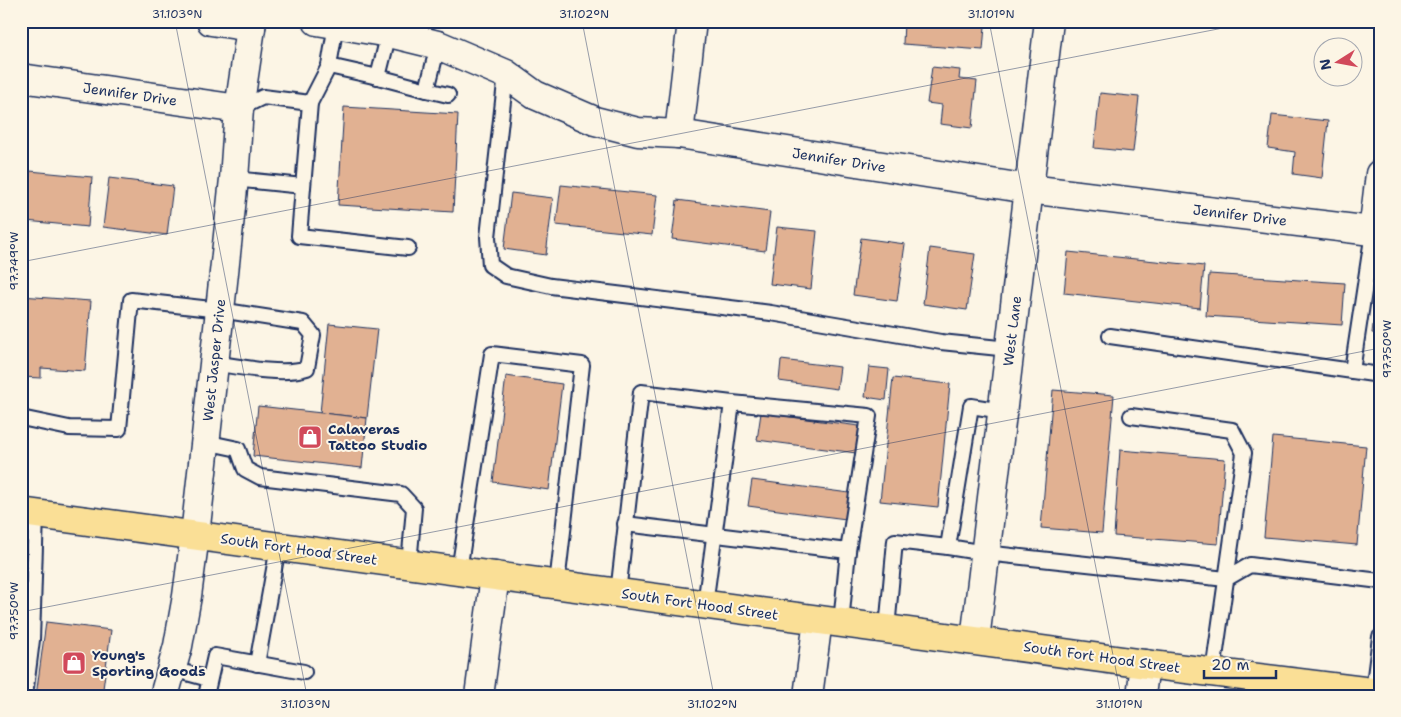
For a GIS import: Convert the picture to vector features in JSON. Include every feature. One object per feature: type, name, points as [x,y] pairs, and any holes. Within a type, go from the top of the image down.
[{"type":"highway","name":"South Fort Hood Street","points":[[28,513],[1145,664],[1377,692]]},
{"type":"street","points":[[211,21],[252,24]]},
{"type":"street","points":[[678,134],[692,21]]},
{"type":"street","name":"West Lane","points":[[975,640],[1048,21]]},
{"type":"street","name":"Jennifer Drive","points":[[327,23],[389,33],[438,45],[506,74],[535,96],[595,121],[638,132],[678,134],[1029,189],[1377,232]]},
{"type":"street","name":"West Jasper Drive","points":[[164,696],[178,646],[188,596],[234,178],[239,109],[252,24]]},
{"type":"street","name":"Jennifer Drive","points":[[21,78],[239,109]]},
{"type":"street","points":[[1377,232],[1380,174]]},
{"type":"street","points":[[479,696],[495,576]]},
{"type":"street","points":[[808,696],[830,621]]},
{"type":"street","points":[[1141,696],[1145,664]]},
{"type":"lane","points":[[327,23],[329,66],[310,103],[299,236],[408,248]]},
{"type":"lane","points":[[378,77],[389,33]]},
{"type":"lane","points":[[426,90],[438,45]]},
{"type":"lane","points":[[329,66],[448,95]]},
{"type":"lane","points":[[506,74],[488,237],[490,265],[506,276],[550,286],[772,313],[941,342],[1010,348]]},
{"type":"lane","points":[[239,109],[263,96],[310,103]]},
{"type":"lane","points":[[234,178],[303,186]]},
{"type":"lane","points":[[1352,371],[1377,232]]},
{"type":"lane","points":[[21,418],[69,428],[119,428],[131,300],[220,310],[303,323],[313,335],[307,368],[298,371],[256,369],[214,363]]},
{"type":"lane","points":[[1110,336],[1380,375]]},
{"type":"lane","points":[[459,571],[492,354],[582,365],[557,584]]},
{"type":"lane","points":[[618,593],[641,392],[869,416],[848,551],[830,621]]},
{"type":"lane","points":[[705,604],[732,403]]},
{"type":"lane","points":[[948,547],[971,406],[1002,410]]},
{"type":"lane","points":[[1131,416],[1232,430],[1244,454],[1213,672]]},
{"type":"lane","points":[[205,442],[238,449],[245,469],[260,477],[401,494],[414,508],[409,564]]},
{"type":"lane","points":[[25,696],[32,640],[28,513]]},
{"type":"lane","points":[[625,524],[848,551]]},
{"type":"lane","points":[[886,629],[895,541],[985,553],[1226,579],[1250,565],[1380,581]]},
{"type":"lane","points":[[257,664],[278,547]]},
{"type":"lane","points":[[1377,692],[1380,637]]},
{"type":"lane","points":[[206,696],[215,656],[304,672]]},
{"type":"lane","points":[[172,669],[209,680]]},
{"type":"building","points":[[904,21],[964,21],[964,24],[985,26],[983,50],[903,44]]},
{"type":"building","points":[[932,67],[960,70],[959,79],[977,81],[972,128],[940,124],[942,105],[927,103]]},
{"type":"building","points":[[1100,93],[1139,97],[1133,152],[1094,148]]},
{"type":"building","points":[[344,107],[458,114],[453,212],[338,205]]},
{"type":"building","points":[[1272,115],[1328,121],[1322,178],[1293,174],[1295,152],[1268,148]]},
{"type":"building","points":[[30,171],[92,177],[88,227],[26,221]]},
{"type":"building","points":[[109,178],[173,186],[167,235],[103,227]]},
{"type":"building","points":[[561,185],[657,195],[652,235],[556,225]]},
{"type":"building","points":[[511,193],[553,198],[546,255],[504,249]]},
{"type":"building","points":[[677,200],[770,212],[765,251],[672,239]]},
{"type":"building","points":[[777,227],[817,231],[811,289],[770,284]]},
{"type":"building","points":[[861,238],[905,244],[897,301],[853,295]]},
{"type":"building","points":[[930,248],[975,254],[967,310],[923,304]]},
{"type":"building","points":[[1068,252],[1204,266],[1200,308],[1064,293]]},
{"type":"building","points":[[1209,274],[1345,283],[1342,325],[1206,316]]},
{"type":"building","points":[[1377,292],[1380,293],[1380,334],[1372,333]]},
{"type":"building","points":[[21,296],[91,301],[85,371],[41,368],[41,378],[21,377]]},
{"type":"building","points":[[329,324],[377,329],[367,418],[320,413]]},
{"type":"building","points":[[781,360],[840,367],[837,389],[779,381]]},
{"type":"building","points":[[869,367],[889,369],[886,400],[865,397]]},
{"type":"building","points":[[506,376],[562,384],[549,490],[493,482]]},
{"type":"building","points":[[893,378],[950,384],[938,507],[880,501]]},
{"type":"building","points":[[1053,390],[1114,395],[1102,533],[1041,528]]},
{"type":"building","name":"Calaveras Tattoo Studio","points":[[258,406],[367,418],[362,468],[253,456]]},
{"type":"building","points":[[761,413],[859,426],[856,453],[757,440]]},
{"type":"building","points":[[1273,437],[1366,446],[1357,545],[1264,537]]},
{"type":"building","points":[[1120,450],[1225,459],[1218,544],[1114,536]]},
{"type":"building","points":[[752,480],[849,493],[846,519],[748,506]]},
{"type":"building","name":"Young's Sporting Goods","points":[[46,622],[111,630],[102,696],[36,696]]},
{"type":"place","name":"Calaveras Tattoo Studio","points":[[310,437]]},
{"type":"place","name":"Young's Sporting Goods","points":[[74,663]]}]
